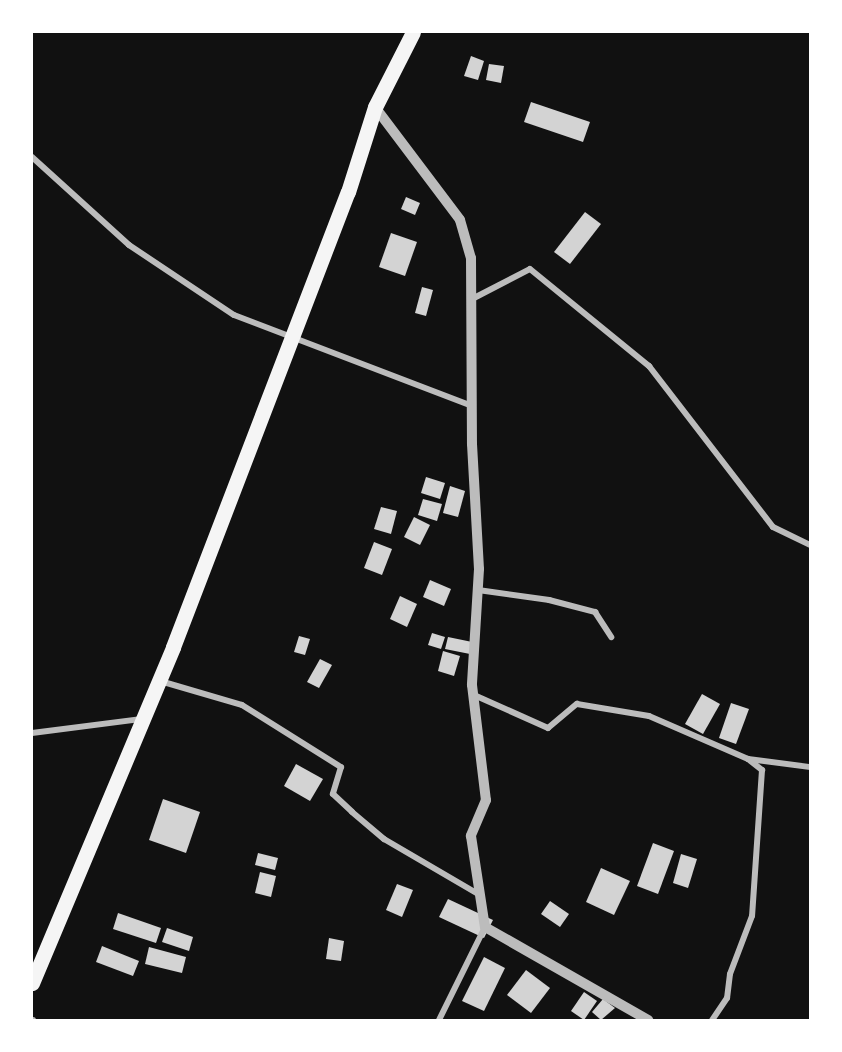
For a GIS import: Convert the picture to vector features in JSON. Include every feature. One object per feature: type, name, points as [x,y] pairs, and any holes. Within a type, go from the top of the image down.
[{"type":"highway","points":[[32,982],[159,681],[348,192],[375,107],[413,32]]},
{"type":"street","points":[[375,107],[460,220],[471,258],[477,590],[473,694],[486,800],[471,836],[485,927],[439,1020]]},
{"type":"street","points":[[32,157],[129,244],[234,315],[291,339],[472,406]]},
{"type":"street","points":[[472,299],[530,269],[649,366],[773,527],[810,545]]},
{"type":"street","points":[[477,590],[549,600],[595,612],[610,637]]},
{"type":"street","points":[[159,681],[242,705],[341,767],[333,794],[352,812],[384,839],[480,896]]},
{"type":"street","points":[[473,694],[548,728],[577,704],[649,716],[748,759],[762,770],[753,916],[730,974],[727,998],[712,1020]]},
{"type":"street","points":[[32,733],[143,719]]},
{"type":"street","points":[[748,759],[810,767]]},
{"type":"street","points":[[485,927],[648,1020]]},
{"type":"building","points":[[471,56],[484,61],[478,80],[464,76]]},
{"type":"building","points":[[489,64],[504,66],[501,83],[486,80]]},
{"type":"building","points":[[531,102],[590,122],[583,142],[524,122]]},
{"type":"building","points":[[406,197],[420,203],[415,215],[401,209]]},
{"type":"building","points":[[585,212],[601,224],[570,264],[554,252]]},
{"type":"building","points":[[391,233],[417,242],[405,276],[379,267]]},
{"type":"building","points":[[422,287],[433,290],[426,316],[415,313]]},
{"type":"building","points":[[426,477],[445,483],[440,499],[421,493]]},
{"type":"building","points":[[450,486],[465,491],[458,517],[443,513]]},
{"type":"building","points":[[423,499],[442,504],[437,521],[418,515]]},
{"type":"building","points":[[381,507],[397,511],[391,534],[374,529]]},
{"type":"building","points":[[414,517],[430,525],[420,545],[404,537]]},
{"type":"building","points":[[374,542],[392,549],[382,575],[364,568]]},
{"type":"building","points":[[430,580],[451,589],[444,606],[423,597]]},
{"type":"building","points":[[400,596],[417,604],[407,627],[390,619]]},
{"type":"building","points":[[432,633],[445,637],[441,649],[428,645]]},
{"type":"building","points":[[299,636],[310,639],[305,655],[294,652]]},
{"type":"building","points":[[448,637],[477,643],[475,655],[445,649]]},
{"type":"building","points":[[443,651],[460,656],[454,676],[438,671]]},
{"type":"building","points":[[320,659],[332,665],[319,688],[307,682]]},
{"type":"building","points":[[702,694],[720,704],[703,734],[685,724]]},
{"type":"building","points":[[731,703],[749,709],[736,744],[719,738]]},
{"type":"building","points":[[296,764],[323,779],[310,801],[284,786]]},
{"type":"building","points":[[163,799],[200,812],[186,853],[149,840]]},
{"type":"building","points":[[653,843],[674,851],[658,894],[637,886]]},
{"type":"building","points":[[258,853],[278,858],[275,870],[255,865]]},
{"type":"building","points":[[681,854],[697,859],[688,888],[673,883]]},
{"type":"building","points":[[601,868],[630,881],[614,915],[586,902]]},
{"type":"building","points":[[260,872],[276,876],[271,897],[255,893]]},
{"type":"building","points":[[397,884],[413,890],[402,917],[386,910]]},
{"type":"building","points":[[448,899],[493,920],[484,938],[439,917]]},
{"type":"building","points":[[550,901],[569,914],[560,927],[541,914]]},
{"type":"building","points":[[118,913],[161,928],[156,943],[113,929]]},
{"type":"building","points":[[167,928],[193,937],[189,951],[162,942]]},
{"type":"building","points":[[329,938],[344,941],[341,961],[326,959]]},
{"type":"building","points":[[102,946],[139,961],[133,976],[96,962]]},
{"type":"building","points":[[149,947],[186,957],[182,973],[145,964]]},
{"type":"building","points":[[484,957],[505,968],[484,1011],[462,1001]]},
{"type":"building","points":[[526,970],[550,988],[531,1013],[507,995]]},
{"type":"building","points":[[584,992],[597,1001],[584,1020],[571,1011]]},
{"type":"building","points":[[603,999],[615,1008],[601,1020],[592,1012]]}]
